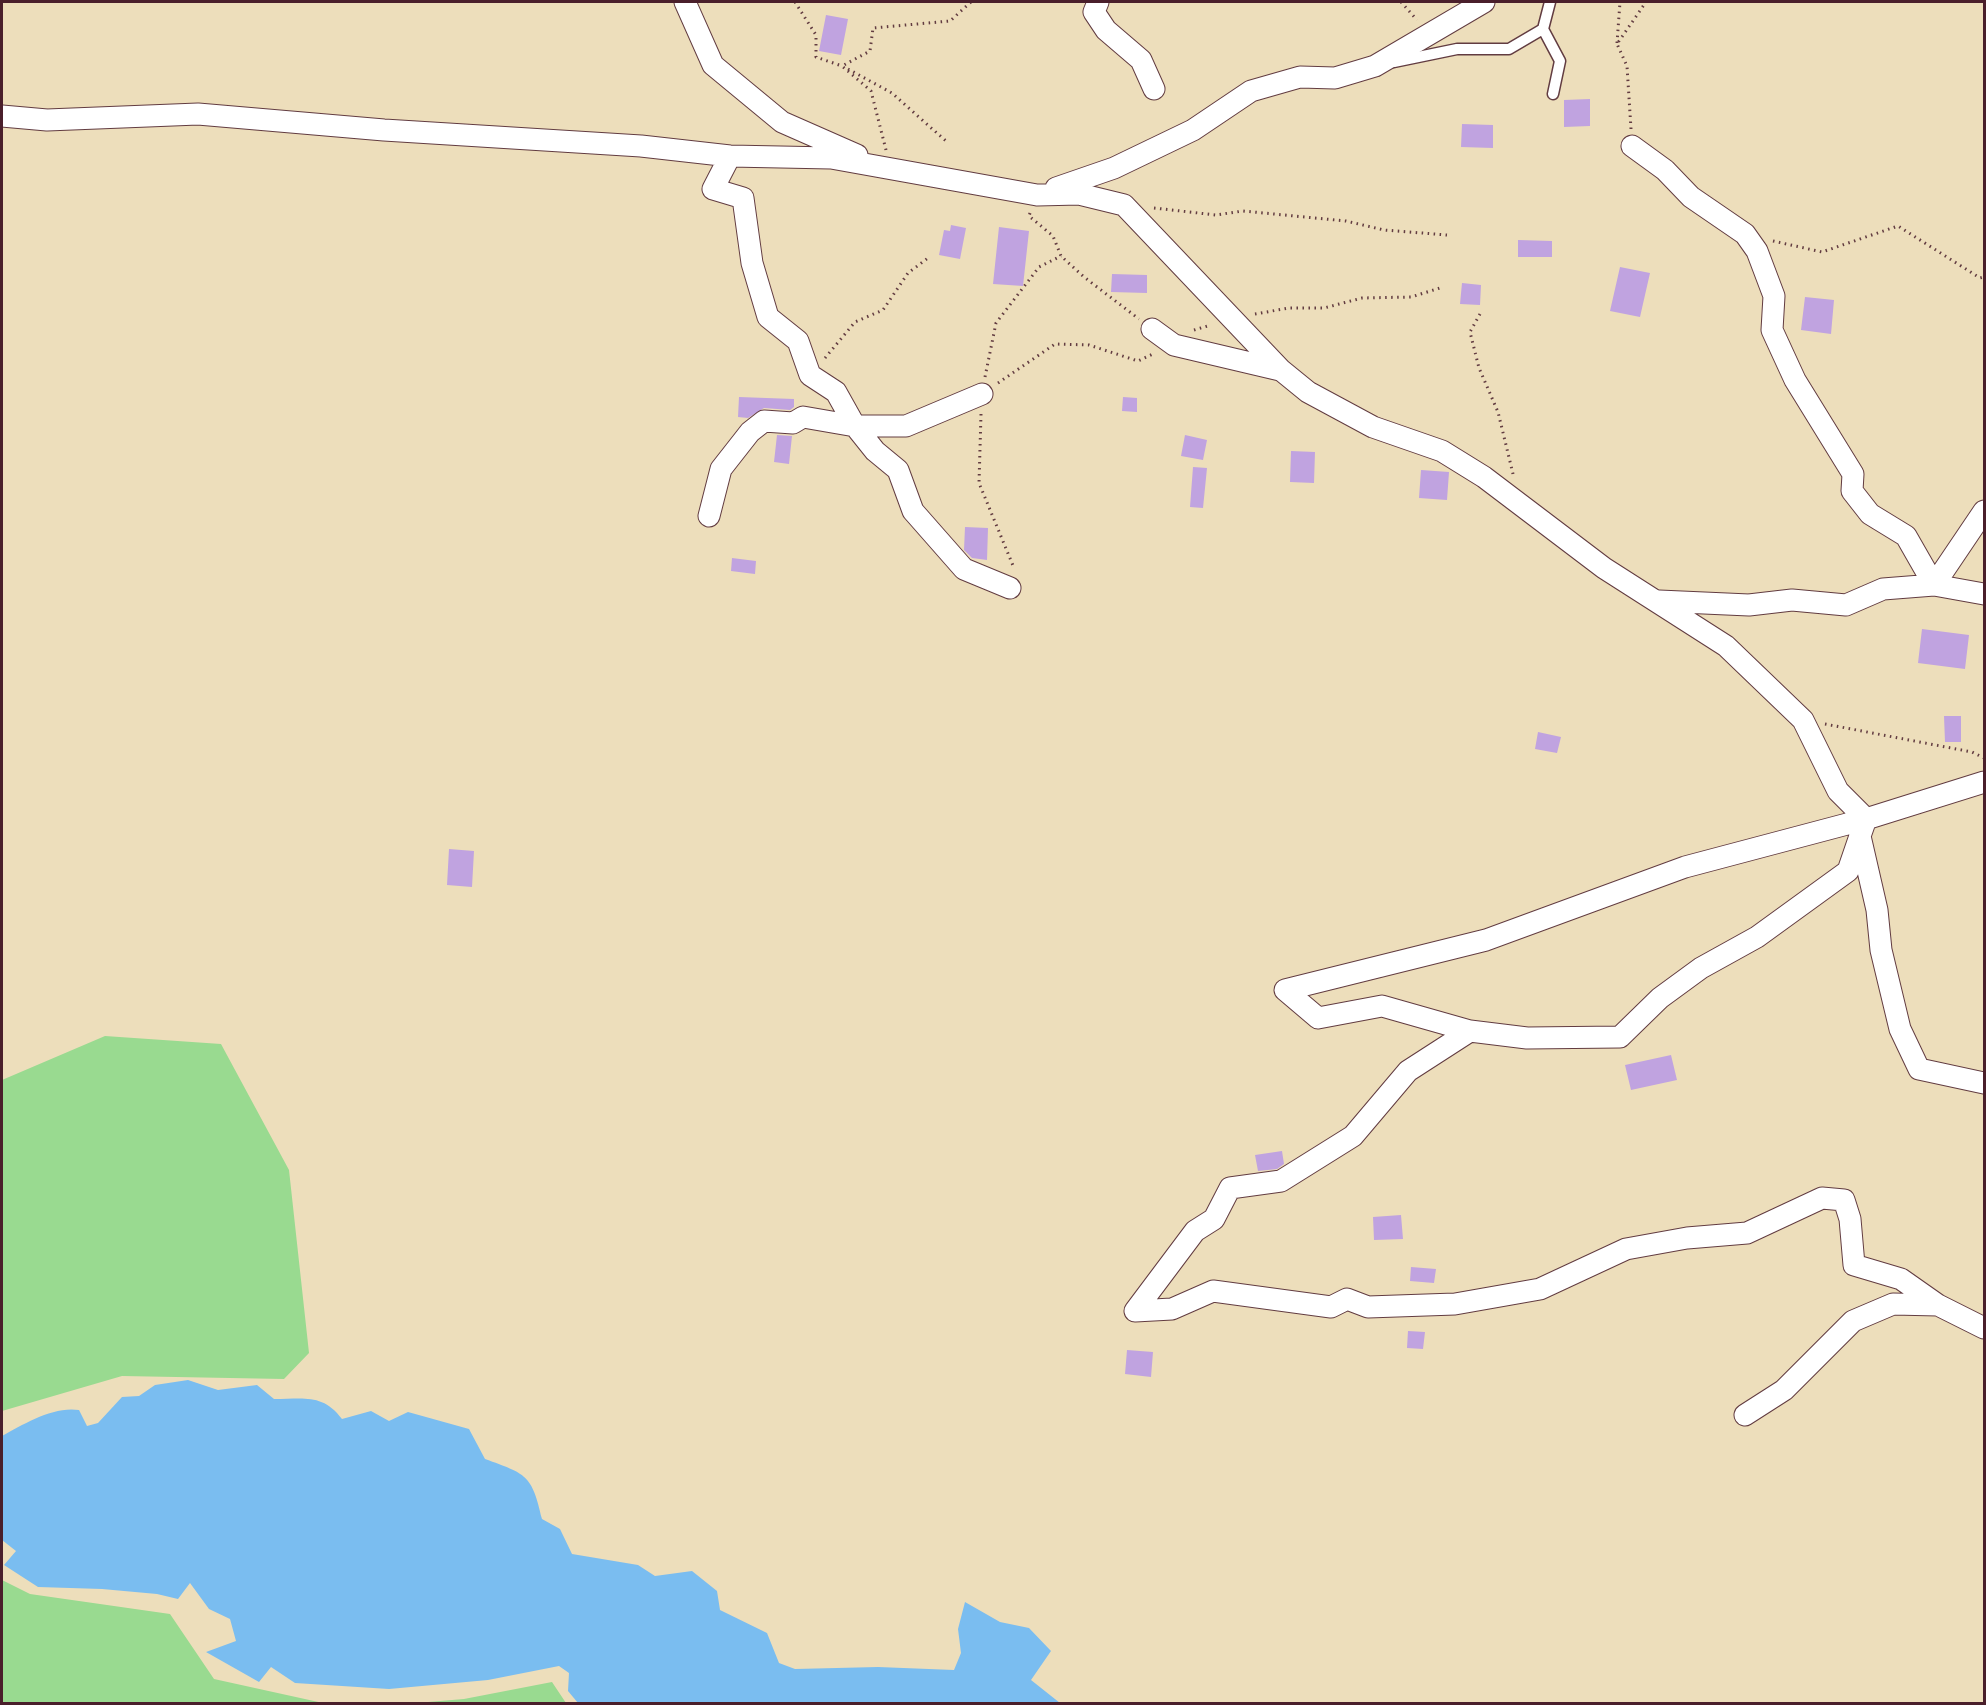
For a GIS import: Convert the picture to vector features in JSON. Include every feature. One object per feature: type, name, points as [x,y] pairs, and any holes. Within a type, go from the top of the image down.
[{"type":"street","points":[[685,2],[713,64],[782,122],[893,171]]},
{"type":"street","points":[[1098,2],[1094,12],[1106,30],[1141,60],[1154,89]]},
{"type":"street","points":[[1037,195],[1114,168],[1193,130],[1251,91],[1300,77],[1335,78],[1375,66],[1484,2]]},
{"type":"street","points":[[2,116],[47,120],[198,114],[384,130],[641,146],[730,156],[831,158],[893,171],[1037,195],[1080,194],[1124,205],[1281,370],[1308,392],[1373,427],[1442,451],[1523,504],[1553,531],[1604,568],[1726,646],[1803,720],[1838,791],[1863,828],[1877,910],[1881,950],[1900,1029],[1920,1069],[1984,1083]]},
{"type":"street","points":[[1632,146],[1665,170],[1690,197],[1745,234],[1757,251],[1774,296],[1772,330],[1795,380],[1852,474],[1852,491],[1870,514],[1906,536],[1934,585]]},
{"type":"street","points":[[730,156],[713,189],[743,198],[752,263],[768,316],[798,341],[810,375],[836,392],[855,426],[875,451],[898,470],[914,511],[964,569],[1010,588]]},
{"type":"street","points":[[1152,329],[1174,345],[1281,370]]},
{"type":"street","points":[[709,516],[721,469],[750,432],[764,421],[793,423],[803,417],[855,426],[906,426],[982,394]]},
{"type":"street","points":[[1934,585],[1984,511]]},
{"type":"street","points":[[1658,601],[1749,605],[1792,600],[1846,604],[1883,589],[1934,585],[1984,594]]},
{"type":"street","points":[[1863,828],[1848,871],[1757,937],[1701,968],[1660,998],[1620,1037],[1527,1038],[1470,1031],[1382,1006],[1318,1018],[1285,990],[1486,940],[1685,867],[1863,828],[1984,782]]},
{"type":"street","points":[[1470,1031],[1408,1071],[1353,1136],[1281,1181],[1230,1188],[1214,1220],[1195,1232],[1136,1311],[1172,1309],[1214,1292],[1331,1307],[1347,1299],[1368,1307],[1455,1304],[1540,1289],[1626,1249],[1687,1238],[1747,1233],[1822,1198],[1844,1200],[1850,1219],[1854,1265],[1901,1279],[1938,1305],[1984,1328]]},
{"type":"street","points":[[1745,1415],[1784,1390],[1853,1321],[1893,1304],[1938,1305]]},
{"type":"lane","points":[[1550,2],[1543,29],[1560,61],[1553,94]]},
{"type":"lane","points":[[1375,66],[1457,49],[1509,49],[1543,29]]},
{"type":"path","points":[[795,2],[816,35],[816,57],[843,66],[892,93],[947,142]]},
{"type":"path","points":[[843,66],[870,51],[873,28],[950,21],[971,2]]},
{"type":"path","points":[[1620,2],[1617,45],[1627,66],[1632,146]]},
{"type":"path","points":[[1617,45],[1646,2]]},
{"type":"path","points":[[843,66],[871,91],[893,171]]},
{"type":"path","points":[[1037,195],[1029,216],[1053,236],[1061,256],[1084,277],[1152,329]]},
{"type":"path","points":[[1124,205],[1216,215],[1243,211],[1346,221],[1384,230],[1447,234]]},
{"type":"path","points":[[1745,234],[1822,252],[1898,226],[1983,278]]},
{"type":"path","points":[[1010,588],[1014,565],[979,483],[982,394],[996,323],[1039,267],[1061,256]]},
{"type":"path","points":[[810,375],[855,322],[883,310],[908,273],[928,258]]},
{"type":"path","points":[[982,394],[1055,344],[1089,345],[1138,361],[1174,345],[1194,330],[1230,318],[1289,308],[1324,308],[1362,298],[1411,297],[1440,288]]},
{"type":"path","points":[[1480,314],[1470,332],[1479,368],[1498,412],[1523,504]]},
{"type":"path","points":[[1803,720],[1972,752],[1984,758]]},
{"type":"green space","points":[[105,1036],[221,1044],[289,1170],[309,1353],[284,1379],[122,1376],[2,1411],[2,1080]]},
{"type":"green space","points":[[2,1580],[30,1594],[170,1614],[214,1679],[323,1703],[2,1703]]},
{"type":"green space","points":[[552,1682],[566,1703],[416,1703],[464,1699]]},
{"type":"water","points":[[188,1380],[218,1390],[257,1385],[274,1399],[303,1398],[320,1401],[342,1419],[371,1411],[389,1421],[408,1412],[469,1429],[485,1459],[510,1468],[530,1484],[535,1493],[542,1519],[560,1529],[572,1554],[638,1565],[655,1576],[692,1571],[717,1591],[720,1610],[767,1633],[779,1663],[795,1669],[878,1667],[954,1670],[961,1653],[958,1629],[965,1602],[1000,1622],[1029,1628],[1051,1651],[1031,1680],[1060,1703],[578,1703],[568,1691],[569,1673],[559,1666],[488,1680],[389,1689],[295,1683],[271,1667],[259,1682],[206,1652],[236,1641],[230,1619],[209,1609],[190,1583],[178,1599],[157,1594],[102,1589],[38,1587],[4,1565],[16,1551],[2,1540],[2,1436],[39,1417],[69,1409],[79,1410],[87,1426],[98,1423],[122,1397],[139,1396],[155,1385]]},
{"type":"building","points":[[826,15],[848,19],[841,55],[819,51]]},
{"type":"building","points":[[1590,99],[1590,126],[1564,127],[1564,100]]},
{"type":"building","points":[[1462,124],[1493,125],[1493,148],[1461,147]]},
{"type":"building","points":[[951,225],[966,228],[960,259],[939,255],[944,230],[950,231]]},
{"type":"building","points":[[999,227],[1029,231],[1023,286],[993,284]]},
{"type":"building","points":[[1518,240],[1552,241],[1552,257],[1518,257]]},
{"type":"building","points":[[1620,267],[1650,273],[1640,317],[1610,311]]},
{"type":"building","points":[[1112,274],[1147,275],[1147,293],[1111,292]]},
{"type":"building","points":[[1462,283],[1481,285],[1480,305],[1460,304]]},
{"type":"building","points":[[1805,297],[1834,300],[1831,334],[1801,330]]},
{"type":"building","points":[[739,397],[794,399],[794,407],[790,410],[764,408],[748,418],[738,417]]},
{"type":"building","points":[[1123,397],[1137,398],[1137,412],[1122,411]]},
{"type":"building","points":[[777,435],[792,436],[789,464],[774,462]]},
{"type":"building","points":[[1185,435],[1207,440],[1203,460],[1181,456]]},
{"type":"building","points":[[1291,451],[1315,452],[1314,483],[1290,482]]},
{"type":"building","points":[[1193,467],[1207,468],[1203,508],[1190,507]]},
{"type":"building","points":[[1421,470],[1449,472],[1447,500],[1419,498]]},
{"type":"building","points":[[965,527],[988,528],[987,560],[972,558],[964,550]]},
{"type":"building","points":[[732,558],[756,561],[755,574],[731,571]]},
{"type":"building","points":[[1922,629],[1969,635],[1965,669],[1918,663]]},
{"type":"building","points":[[1944,716],[1961,716],[1961,742],[1945,742]]},
{"type":"building","points":[[1538,732],[1561,737],[1557,753],[1535,749]]},
{"type":"building","points":[[449,849],[474,851],[472,887],[447,885]]},
{"type":"building","points":[[1671,1055],[1677,1080],[1631,1090],[1625,1065]]},
{"type":"building","points":[[1282,1151],[1284,1164],[1277,1169],[1258,1171],[1255,1155]]},
{"type":"building","points":[[1401,1215],[1403,1239],[1374,1240],[1373,1217]]},
{"type":"building","points":[[1411,1267],[1436,1269],[1434,1283],[1410,1281]]},
{"type":"building","points":[[1408,1331],[1425,1332],[1423,1349],[1407,1348]]},
{"type":"building","points":[[1127,1350],[1153,1352],[1151,1377],[1125,1374]]}]
